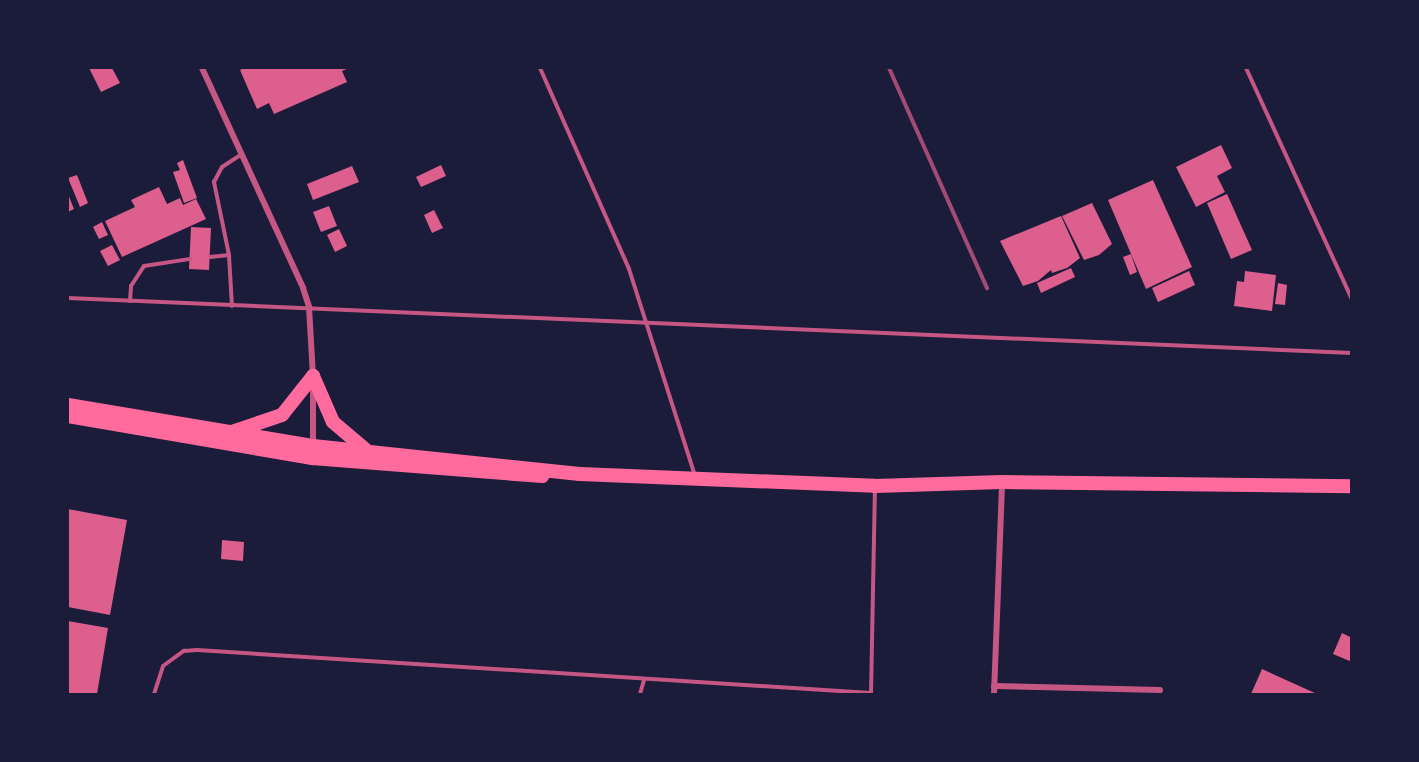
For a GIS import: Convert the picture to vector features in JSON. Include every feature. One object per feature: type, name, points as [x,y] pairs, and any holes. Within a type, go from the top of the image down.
[{"type":"main road","points":[[224,433],[282,415],[313,376],[333,422],[366,451]]},
{"type":"main road","points":[[68,405],[224,433],[313,452],[366,451],[580,474]]},
{"type":"main road","points":[[68,416],[469,473],[580,474],[875,486],[1002,482],[1352,486]]},
{"type":"main road","points":[[68,424],[90,426],[100,422]]},
{"type":"street","points":[[202,68],[309,307],[313,376],[313,452]]},
{"type":"street","points":[[994,694],[1002,482]]},
{"type":"street","points":[[994,686],[1160,690]]},
{"type":"lane","points":[[540,68],[628,269],[647,322],[696,480]]},
{"type":"lane","points":[[1246,68],[1352,299]]},
{"type":"lane","points":[[232,306],[229,255],[214,182],[222,167],[242,154]]},
{"type":"lane","points":[[210,257],[229,255]]},
{"type":"lane","points":[[129,301],[131,286],[144,266],[190,259]]},
{"type":"lane","points":[[68,298],[1352,352]]},
{"type":"lane","points":[[154,694],[163,666],[184,651],[197,650],[871,694],[875,486]]},
{"type":"lane","points":[[640,694],[644,680]]},
{"type":"building","points":[[89,68],[112,68],[120,83],[101,92]]},
{"type":"building","points":[[244,68],[349,68],[342,71],[347,82],[274,114],[269,103],[257,109],[240,70]]},
{"type":"building","points":[[1221,145],[1232,168],[1217,176],[1225,192],[1196,207],[1176,167]]},
{"type":"building","points":[[183,160],[197,198],[184,203],[173,172],[180,170],[177,163]]},
{"type":"building","points":[[441,165],[446,176],[421,187],[416,177]]},
{"type":"building","points":[[352,166],[359,182],[313,200],[307,184]]},
{"type":"building","points":[[77,175],[88,203],[80,207],[68,178]]},
{"type":"building","points":[[1153,180],[1192,267],[1146,289],[1108,200]]},
{"type":"building","points":[[159,187],[167,204],[180,198],[183,205],[196,199],[206,219],[122,257],[105,221],[135,207],[131,200]]},
{"type":"building","points":[[68,194],[74,209],[68,212]]},
{"type":"building","points":[[1227,194],[1252,250],[1231,259],[1207,203]]},
{"type":"building","points":[[1092,203],[1112,244],[1099,255],[1084,260],[1062,216]]},
{"type":"building","points":[[329,206],[337,226],[321,232],[313,212]]},
{"type":"building","points":[[434,210],[443,228],[432,233],[424,215]]},
{"type":"building","points":[[1061,216],[1080,258],[1067,268],[1052,273],[1051,270],[1038,281],[1023,286],[1000,241]]},
{"type":"building","points":[[102,222],[108,235],[99,239],[93,227]]},
{"type":"building","points":[[191,227],[211,228],[209,270],[189,269]]},
{"type":"building","points":[[339,229],[347,246],[335,252],[327,235]]},
{"type":"building","points":[[112,245],[120,260],[108,266],[100,251]]},
{"type":"building","points":[[1131,254],[1137,272],[1130,275],[1123,257]]},
{"type":"building","points":[[1071,268],[1075,277],[1041,293],[1037,283]]},
{"type":"building","points":[[1189,271],[1195,285],[1158,302],[1152,288]]},
{"type":"building","points":[[1245,271],[1276,275],[1272,311],[1234,306],[1237,281],[1244,282]]},
{"type":"building","points":[[1278,283],[1287,285],[1285,305],[1275,304]]},
{"type":"building","points":[[68,509],[127,520],[110,615],[68,607]]},
{"type":"building","points":[[222,540],[244,542],[243,561],[221,559]]},
{"type":"building","points":[[68,621],[108,628],[97,694],[68,694]]},
{"type":"building","points":[[1342,633],[1352,638],[1352,662],[1333,654]]},
{"type":"building","points":[[1262,669],[1317,694],[1251,694]]},
{"type":"railway","points":[[889,68],[987,288]]}]
